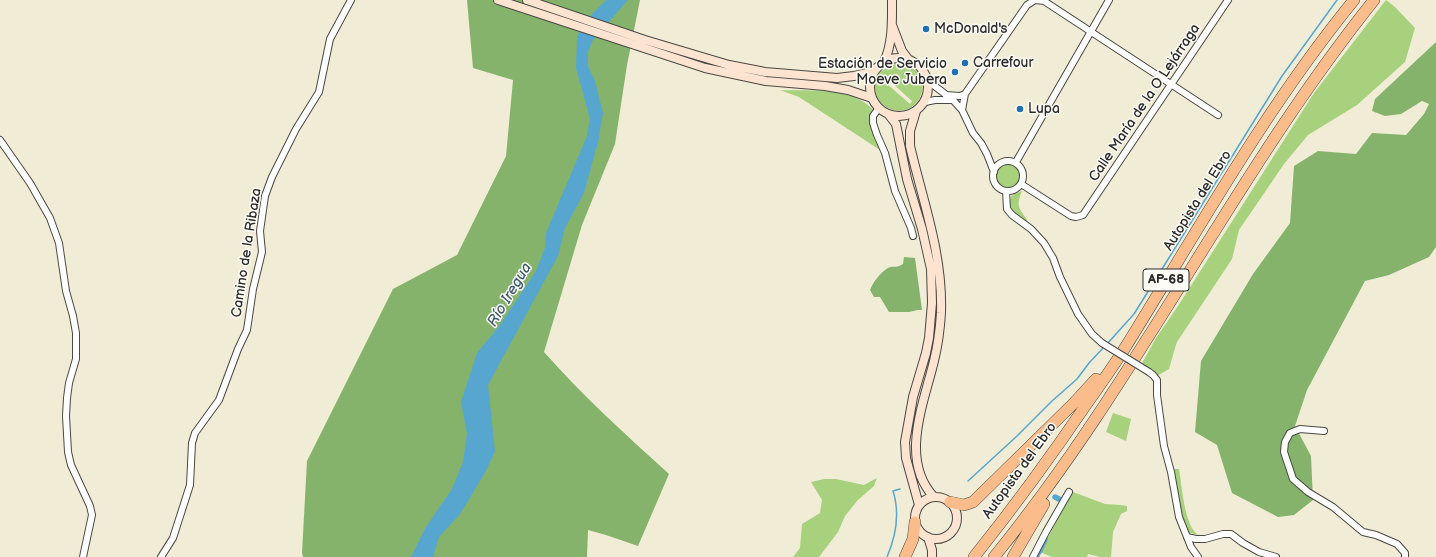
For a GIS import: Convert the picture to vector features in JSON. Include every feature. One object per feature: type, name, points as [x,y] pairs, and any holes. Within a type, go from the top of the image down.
[{"type":"highway","name":"Autopista del Ebro","points":[[974,557],[1020,498],[1071,428],[1122,353],[1191,240],[1278,103],[1354,0]]},
{"type":"highway","name":"AP-68","points":[[994,557],[1071,456],[1124,377],[1239,192],[1308,88],[1374,0]]},
{"type":"highway","points":[[950,502],[964,505],[973,502],[1089,388],[1116,353],[1191,240]]},
{"type":"highway","points":[[1013,557],[1037,515],[1113,399],[1167,307]]},
{"type":"highway","points":[[905,557],[913,539],[915,522]]},
{"type":"main road","points":[[498,0],[705,68],[766,81],[825,86],[848,90],[872,98]]},
{"type":"main road","points":[[528,0],[645,40],[710,60],[765,72],[837,78],[867,73],[881,64],[898,58],[908,59]]},
{"type":"main road","points":[[892,0],[892,24],[889,49],[871,78],[870,85],[872,98],[879,108],[889,115],[896,124],[907,179],[922,229],[931,269],[932,303],[926,353],[913,397],[905,442],[906,458],[919,505]]},
{"type":"main road","points":[[889,115],[905,116],[916,111],[924,102],[928,92],[928,81],[926,76],[920,66],[908,59],[902,51],[892,24]]},
{"type":"main road","points":[[916,111],[910,131],[910,146],[934,236],[940,274],[941,313],[939,335],[920,415],[916,440],[916,452],[921,478],[934,497]]},
{"type":"main road","points":[[934,497],[942,498],[950,502],[956,512],[956,525],[948,535],[938,538],[928,537],[921,532],[915,522],[915,514],[919,505],[926,499],[934,497]]},
{"type":"main road","points":[[928,537],[932,553]]},
{"type":"main road","points":[[932,553],[938,538]]},
{"type":"street","name":"Camino de la Ribaza","points":[[161,557],[172,538],[190,485],[192,442],[194,433],[219,400],[238,349],[247,330],[253,289],[262,252],[260,231],[265,196],[272,177],[296,129],[319,92],[330,39],[351,0]]},
{"type":"street","points":[[962,110],[965,94],[1027,5],[1035,0],[1044,1],[1218,115]]},
{"type":"street","points":[[1016,162],[1109,0]]},
{"type":"street","name":"Calle María de la O Lejárraga","points":[[1021,184],[1071,216],[1079,216],[1087,211],[1228,0]]},
{"type":"street","points":[[928,81],[953,100],[962,110],[973,133],[981,143],[994,172]]},
{"type":"street","points":[[946,95],[960,96],[965,94]]},
{"type":"street","points":[[924,102],[935,100],[953,100]]},
{"type":"street","points":[[879,108],[873,116],[873,122],[885,153],[895,191],[913,236]]},
{"type":"street","points":[[0,140],[30,183],[50,218],[59,243],[64,278],[76,333],[76,359],[69,383],[67,398],[66,416],[68,452],[71,465],[90,506],[92,515],[83,557]]},
{"type":"street","points":[[990,162],[1001,162],[1007,160],[1016,162],[1023,170],[1023,179],[1021,184],[1016,189],[1006,191],[996,185],[993,176],[995,168],[1001,162]]},
{"type":"street","points":[[1006,191],[1007,209],[1012,215],[1031,229],[1044,244],[1078,314],[1092,334],[1102,343],[1149,372],[1156,380],[1164,446],[1171,472],[1179,517],[1191,547],[1198,557]]},
{"type":"street","points":[[1324,431],[1300,429],[1290,433],[1285,442],[1284,452],[1293,479],[1308,492],[1333,507],[1363,532],[1376,535],[1397,544],[1405,553],[1405,557]]},
{"type":"street","points":[[1033,557],[1069,492]]},
{"type":"street","points":[[1187,537],[1205,539],[1223,534],[1231,534],[1258,552],[1276,557]]},
{"type":"green space","points":[[467,0],[640,0],[627,65],[615,144],[582,225],[544,352],[589,400],[669,474],[638,546],[588,530],[587,557],[303,557],[307,461],[393,289],[457,255],[506,156],[513,80],[473,68]]},
{"type":"green space","points":[[1386,0],[1395,7],[1415,28],[1405,62],[1357,105],[1308,135],[1284,164],[1239,230],[1232,259],[1177,342],[1169,369],[1157,376],[1151,370],[1141,365],[1156,338],[1314,93]]},
{"type":"green space","points":[[1436,42],[1436,247],[1429,257],[1389,275],[1365,281],[1307,390],[1295,426],[1311,456],[1313,500],[1294,515],[1278,517],[1232,493],[1217,445],[1195,432],[1201,361],[1253,274],[1290,223],[1294,166],[1318,151],[1356,154],[1372,133],[1406,135],[1424,114],[1429,104],[1422,101],[1401,114],[1385,116],[1372,111],[1375,99]]},
{"type":"green space","points":[[897,63],[910,66],[918,73],[922,81],[922,90],[919,99],[913,106],[904,110],[893,110],[886,107],[878,99],[875,91],[878,75],[891,65]],"holes":[[[882,74],[912,101],[910,104],[879,77]]]},
{"type":"green space","points":[[780,90],[809,90],[840,93],[850,95],[861,100],[878,114],[874,124],[883,152],[799,97]]},
{"type":"green space","points":[[1008,163],[1017,166],[1020,175],[1017,184],[1008,187],[999,184],[996,175],[999,166]]},
{"type":"green space","points":[[1022,191],[1019,206],[1029,224],[1014,213],[1009,203],[1012,195]]},
{"type":"green space","points":[[904,257],[915,258],[922,310],[909,312],[889,312],[880,297],[874,297],[870,290],[885,270],[890,267],[903,264]]},
{"type":"green space","points":[[1113,413],[1131,419],[1126,441],[1106,432]]},
{"type":"green space","points":[[1173,469],[1179,469],[1187,514],[1193,530],[1198,535],[1188,532],[1185,525],[1180,509]]},
{"type":"green space","points":[[877,478],[874,486],[858,500],[845,516],[838,532],[819,557],[793,557],[800,548],[802,524],[820,513],[822,500],[811,482],[824,479],[836,479],[864,485]]},
{"type":"green space","points":[[1073,492],[1105,504],[1127,506],[1127,511],[1121,514],[1113,532],[1111,557],[1100,557],[1088,554],[1087,557],[1052,557],[1040,552]]},
{"type":"water","points":[[606,0],[628,0],[593,40],[588,52],[588,66],[595,81],[603,113],[598,142],[584,193],[565,228],[558,256],[488,385],[495,451],[486,471],[460,514],[439,537],[433,557],[411,557],[426,527],[452,489],[463,462],[467,434],[461,402],[477,353],[500,325],[536,271],[545,248],[546,233],[587,136],[590,119],[576,68],[577,36],[592,14]]},
{"type":"waterway","points":[[1107,344],[1134,314],[1282,76],[1337,0]]},
{"type":"waterway","points":[[968,481],[1077,379],[1104,347]]},
{"type":"waterway","points":[[887,557],[895,533],[897,516],[893,491],[900,489]]},
{"type":"waterway","points":[[1055,497],[1059,499]]},
{"type":"waterway","points":[[1039,552],[1045,539]]},
{"type":"place","name":"McDonald's","points":[[926,29]]},
{"type":"place","name":"Carrefour","points":[[965,63]]},
{"type":"place","name":"Estación de Servicio Moeve Jubera","points":[[955,72]]},
{"type":"place","name":"Lupa","points":[[1020,109]]},
{"type":"water label","name":"Río Iregua","points":[[510,295]]}]
